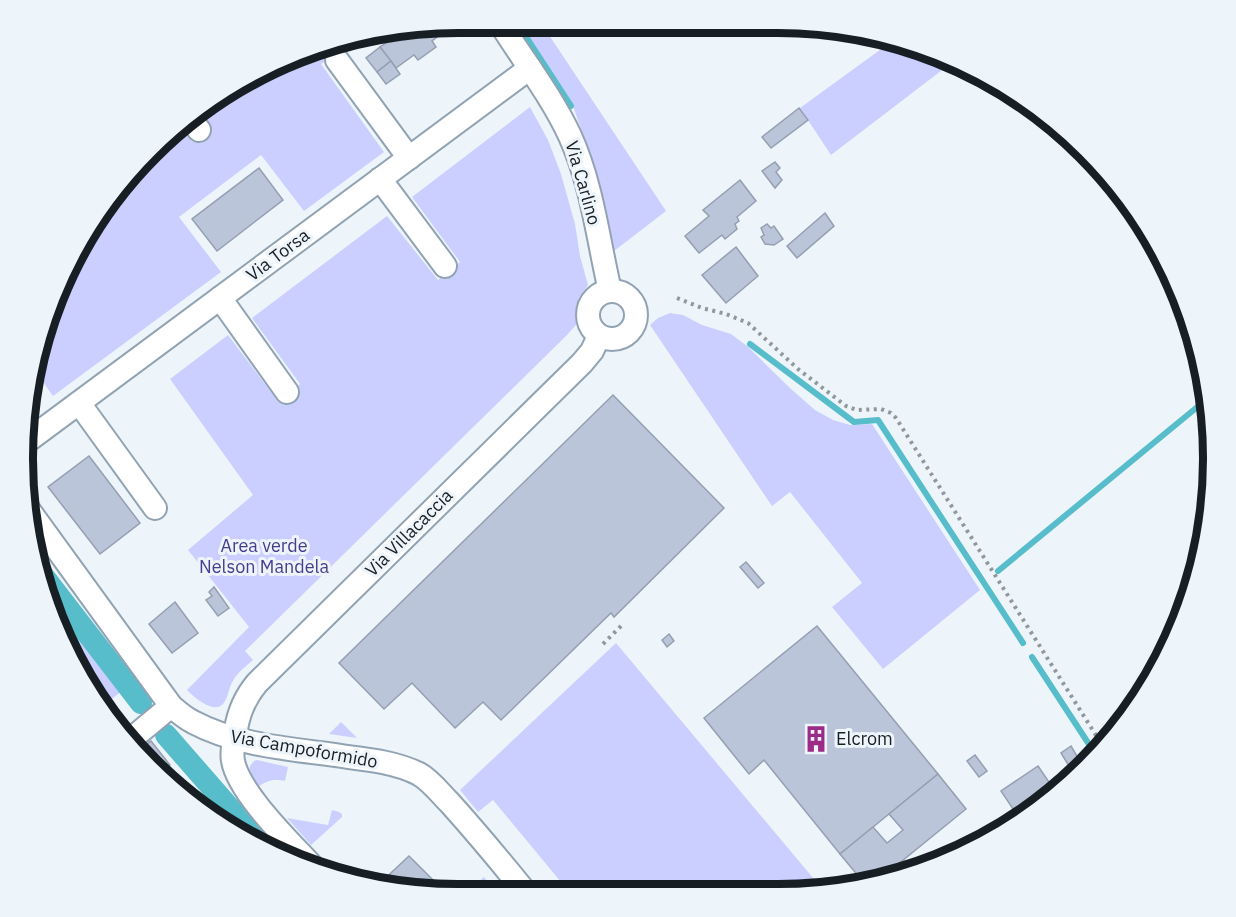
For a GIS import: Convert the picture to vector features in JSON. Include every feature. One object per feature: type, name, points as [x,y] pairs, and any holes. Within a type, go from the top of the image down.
[{"type":"street","name":"Via Carlino","points":[[507,33],[552,102],[570,137],[582,168],[610,291]]},
{"type":"street","points":[[337,60],[409,158]]},
{"type":"street","name":"Via Torsa","points":[[34,436],[530,68]]},
{"type":"street","points":[[380,179],[445,266]]},
{"type":"street","points":[[610,291],[618,291],[630,298],[636,312],[634,326],[629,333],[615,340],[599,336],[589,324],[588,309],[591,302],[596,296],[610,291]]},
{"type":"street","points":[[220,298],[287,392]]},
{"type":"street","name":"Via Villacaccia","points":[[300,853],[244,787],[233,761],[236,725],[244,701],[257,682],[582,363],[592,351],[599,336]]},
{"type":"street","points":[[79,404],[155,508]]},
{"type":"street","name":"Via Campoformido","points":[[38,523],[171,706],[191,722],[216,733],[255,744],[375,760],[405,768],[422,776],[467,822],[519,884]]},
{"type":"street","points":[[136,735],[171,706]]},
{"type":"path","points":[[677,298],[748,323],[798,369],[846,406],[857,410],[881,409],[896,418],[1098,738]]},
{"type":"path","points":[[603,644],[624,623]]},
{"type":"path","points":[[86,663],[91,668],[97,682]]},
{"type":"green space","points":[[526,33],[548,33],[666,211],[614,251],[595,170],[573,106]]},
{"type":"green space","points":[[885,46],[945,68],[831,155],[800,108]]},
{"type":"green space","points":[[341,50],[321,64],[384,152],[304,211],[261,155],[179,217],[221,272],[53,396],[40,378],[47,348],[65,296],[90,246],[121,199],[158,158],[185,133],[192,142],[210,127],[204,118],[246,90],[296,65]]},
{"type":"green space","name":"Area verde Nelson Mandela","points":[[530,107],[548,140],[561,174],[588,285],[579,298],[576,308],[576,325],[245,651],[253,660],[235,678],[226,699],[218,707],[207,705],[187,690],[249,627],[188,550],[253,495],[170,379],[228,335],[278,401],[300,384],[252,318],[387,216],[438,280],[460,262],[412,197]]},
{"type":"green space","points":[[670,313],[683,315],[702,325],[731,334],[747,346],[815,410],[833,420],[850,425],[872,424],[980,590],[883,669],[832,607],[862,583],[790,492],[772,506],[650,325],[658,318]]},
{"type":"green space","points":[[59,603],[123,690],[109,701],[77,647]]},
{"type":"green space","points":[[616,643],[816,882],[777,884],[563,884],[493,800],[478,812],[460,790]]},
{"type":"green space","points":[[341,722],[357,738],[329,734]]},
{"type":"green space","points":[[257,760],[288,767],[285,781],[272,780],[259,786],[249,773],[250,766]]},
{"type":"green space","points":[[332,810],[342,814],[342,817],[311,845],[287,818],[328,825]]},
{"type":"green space","points":[[484,877],[490,884],[476,884]]},
{"type":"building","points":[[442,34],[432,41],[436,47],[418,60],[414,55],[396,68],[380,47],[392,38]]},
{"type":"building","points":[[380,47],[391,61],[377,72],[366,58]]},
{"type":"building","points":[[391,61],[400,74],[386,84],[377,72]]},
{"type":"building","points":[[799,108],[808,120],[771,148],[762,137]]},
{"type":"building","points":[[775,162],[780,168],[776,172],[782,180],[775,188],[762,171]]},
{"type":"building","points":[[259,168],[283,200],[217,251],[192,219]]},
{"type":"building","points":[[740,180],[756,201],[737,217],[739,221],[735,224],[737,229],[725,239],[722,235],[699,253],[685,236],[709,216],[703,210]]},
{"type":"building","points":[[825,213],[834,226],[797,258],[787,246]]},
{"type":"building","points":[[767,224],[771,228],[774,226],[783,239],[774,245],[765,244],[761,237],[764,235],[761,228]]},
{"type":"building","points":[[736,247],[758,276],[726,303],[702,275]]},
{"type":"building","points":[[613,395],[724,508],[614,617],[611,613],[501,720],[483,702],[455,728],[412,683],[384,709],[339,663]]},
{"type":"building","points":[[89,456],[140,523],[100,554],[48,487]]},
{"type":"building","points":[[746,562],[764,583],[758,588],[740,567]]},
{"type":"building","points":[[214,587],[229,608],[218,616],[206,600],[212,596],[209,592]]},
{"type":"building","points":[[175,602],[198,633],[172,653],[149,624]]},
{"type":"building","name":"Elcrom","points":[[817,626],[938,774],[840,854],[764,760],[749,774],[704,718]]},
{"type":"building","points":[[669,634],[674,641],[667,647],[662,640]]},
{"type":"building","points":[[151,741],[170,765],[167,768],[145,745]]},
{"type":"building","points":[[1071,746],[1078,759],[1070,767],[1061,753]]},
{"type":"building","points":[[975,755],[987,771],[979,777],[967,761]]},
{"type":"building","points":[[1038,766],[1051,784],[1015,812],[1001,791]]},
{"type":"building","points":[[938,774],[966,809],[893,868],[859,876],[840,854],[873,827],[887,843],[903,830],[889,814]]},
{"type":"building","points":[[409,856],[436,883],[403,880],[386,878]]},
{"type":"waterway","points":[[524,33],[571,106]]},
{"type":"waterway","points":[[750,344],[854,422],[878,420],[1023,643]]},
{"type":"waterway","points":[[998,571],[1199,405]]},
{"type":"waterway","points":[[54,590],[141,703]]},
{"type":"waterway","points":[[1032,657],[1090,746]]},
{"type":"waterway","points":[[166,735],[247,827]]},
{"type":"place","name":"Elcrom","points":[[816,739]]}]
